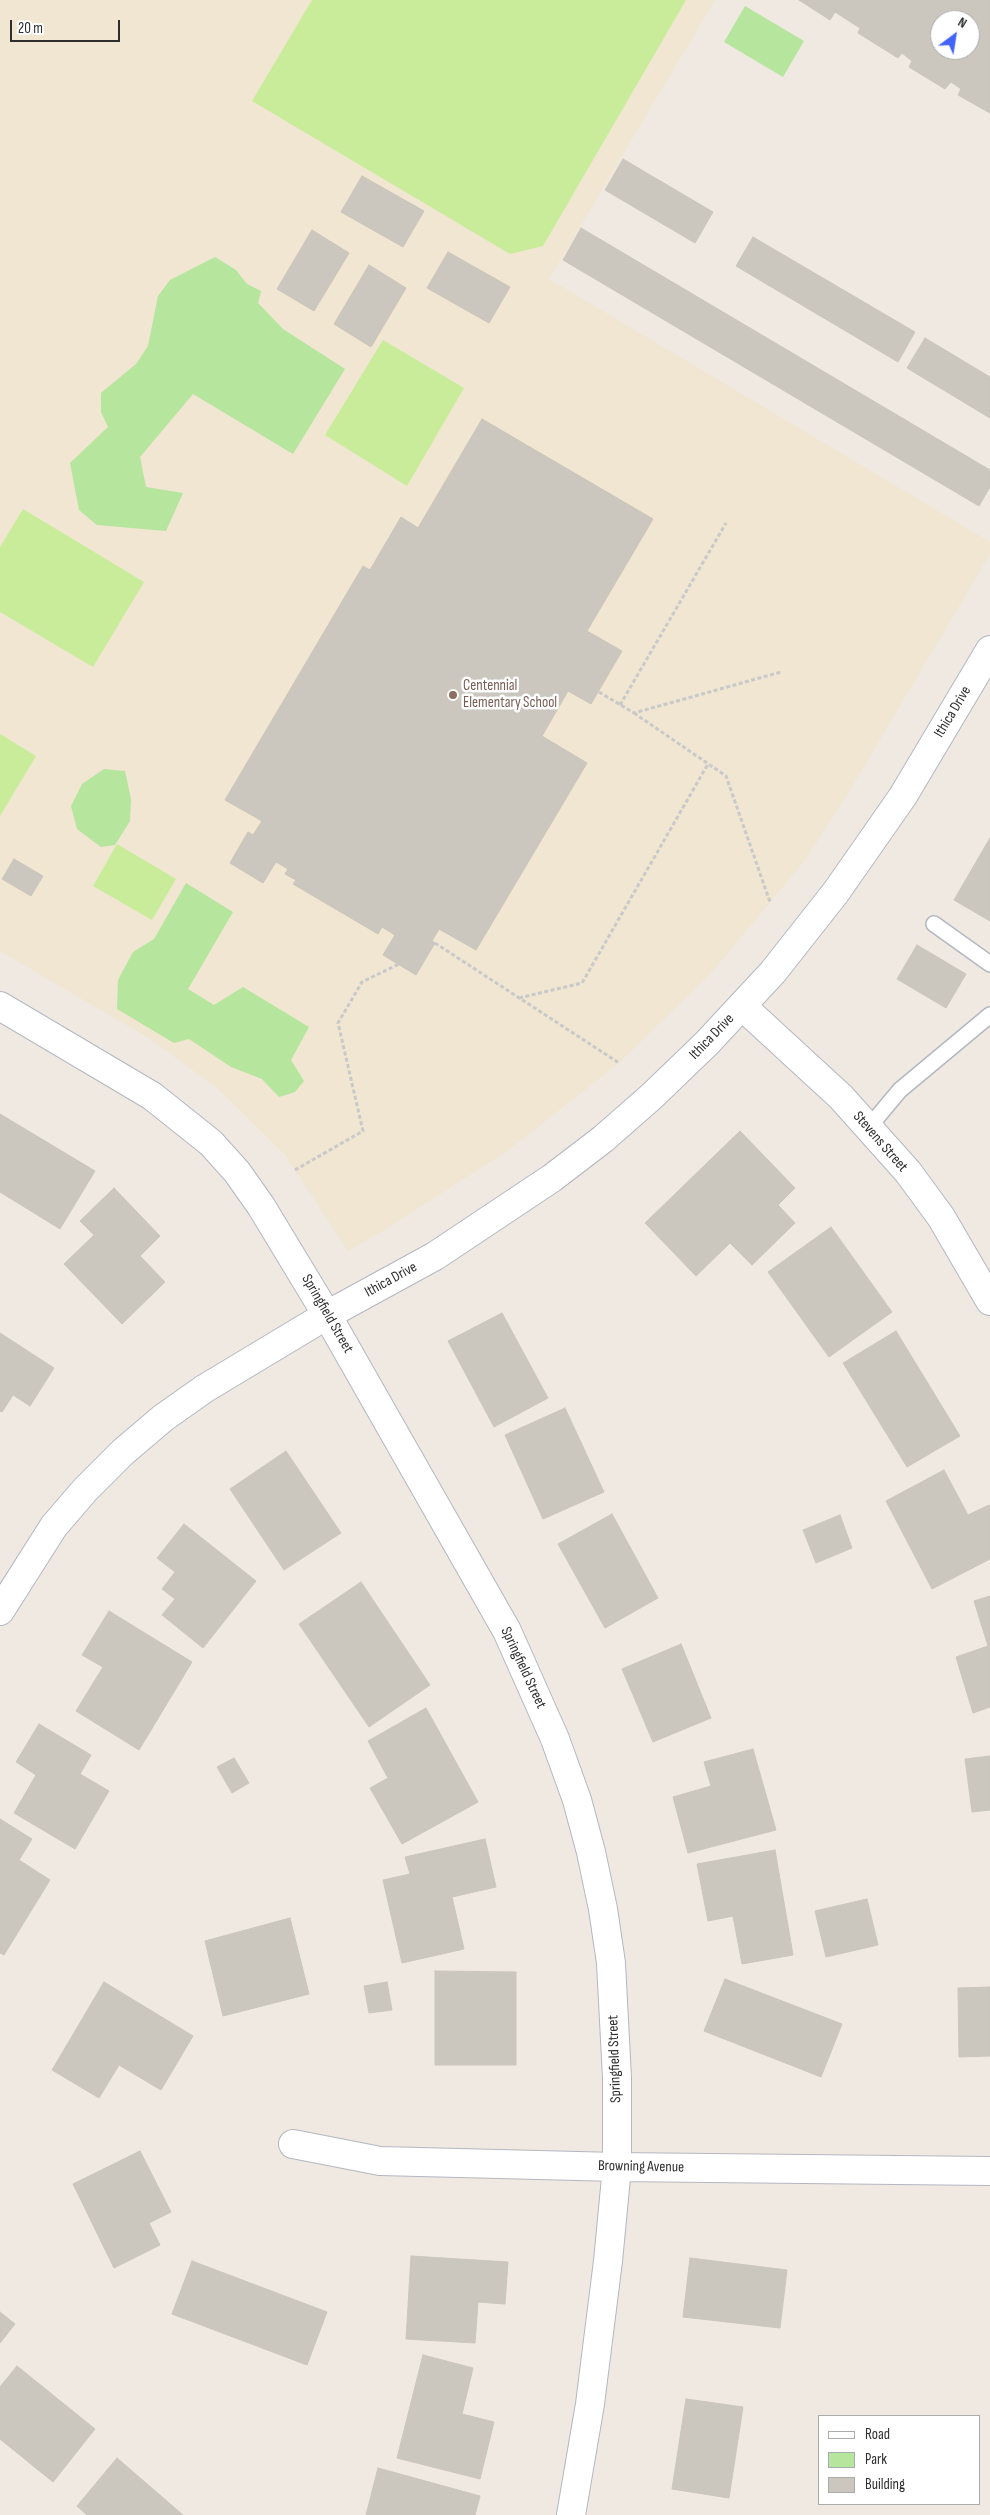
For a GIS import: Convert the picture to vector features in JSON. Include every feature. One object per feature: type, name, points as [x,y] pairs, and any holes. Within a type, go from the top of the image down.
[{"type":"street","name":"Ithica Drive","points":[[0,1611],[54,1526],[85,1490],[123,1452],[163,1418],[204,1389],[327,1315],[435,1256],[552,1178],[603,1139],[652,1096],[742,1006],[810,926],[864,854],[903,796],[990,650]]},
{"type":"street","name":"Springfield Street","points":[[0,1006],[152,1096],[211,1143],[237,1172],[261,1206],[327,1315],[508,1631],[551,1730],[577,1800],[591,1852],[611,1963],[617,2078],[617,2167],[600,2338],[571,2515]]},
{"type":"street","name":"Stevens Street","points":[[742,1006],[834,1091],[869,1127],[908,1172],[941,1217],[990,1301]]},
{"type":"street","name":"Browning Avenue","points":[[293,2144],[380,2161],[617,2167],[990,2171]]},
{"type":"lane","points":[[934,924],[990,964]]},
{"type":"lane","points":[[869,1127],[900,1090],[990,1015]]},
{"type":"path","points":[[620,705],[726,523]]},
{"type":"path","points":[[634,713],[781,672]]},
{"type":"path","points":[[599,692],[634,713],[726,776],[770,902]]},
{"type":"path","points":[[518,998],[582,982],[708,764]]},
{"type":"path","points":[[435,943],[619,1063]]},
{"type":"path","points":[[295,1170],[362,1131],[338,1023],[362,982],[399,964]]},
{"type":"shaded area","name":"Centennial Elementary School","points":[[0,0],[715,0],[549,279],[990,542],[990,554],[852,787],[806,859],[712,972],[619,1063],[510,1149],[389,1227],[348,1251],[285,1155],[217,1088],[150,1039],[0,951]]},
{"type":"green space","points":[[312,0],[686,0],[543,246],[510,254],[252,101]]},
{"type":"green space","points":[[745,6],[804,41],[783,77],[724,42]]},
{"type":"green space","points":[[215,257],[236,270],[247,284],[261,291],[258,303],[283,329],[345,369],[293,454],[193,394],[140,457],[146,487],[183,493],[166,531],[97,525],[79,510],[70,463],[108,427],[101,412],[101,393],[136,364],[148,346],[158,296],[170,280]]},
{"type":"green space","points":[[383,340],[464,388],[407,486],[325,435]]},
{"type":"green space","points":[[23,509],[144,582],[93,667],[0,612],[0,547]]},
{"type":"green space","points":[[0,734],[36,756],[0,816]]},
{"type":"green space","points":[[104,769],[125,771],[131,799],[130,821],[115,845],[101,847],[77,829],[71,806],[82,784]]},
{"type":"green space","points":[[117,844],[176,879],[152,920],[93,886]]},
{"type":"green space","points":[[186,883],[233,912],[188,989],[214,1005],[243,987],[309,1027],[291,1060],[304,1081],[295,1092],[279,1097],[262,1079],[231,1067],[189,1039],[174,1043],[117,1009],[118,980],[133,952],[154,939]]},
{"type":"building","points":[[799,0],[990,0],[990,113],[958,95],[961,89],[951,82],[945,89],[909,67],[912,61],[902,53],[898,58],[858,33],[860,28],[835,12],[830,20]]},
{"type":"building","points":[[623,159],[713,212],[695,243],[605,190]]},
{"type":"building","points":[[362,176],[424,211],[403,247],[341,212]]},
{"type":"building","points":[[581,228],[990,470],[990,487],[979,506],[563,260]]},
{"type":"building","points":[[312,230],[349,253],[314,311],[277,289]]},
{"type":"building","points":[[753,237],[915,332],[898,362],[736,266]]},
{"type":"building","points":[[448,252],[510,287],[489,323],[427,288]]},
{"type":"building","points":[[369,265],[406,288],[371,347],[334,324]]},
{"type":"building","points":[[925,338],[990,377],[990,418],[907,368]]},
{"type":"building","points":[[482,419],[653,519],[587,631],[622,651],[591,704],[568,691],[542,736],[587,763],[476,950],[439,929],[432,941],[435,943],[416,975],[383,955],[395,935],[382,927],[378,934],[293,884],[296,880],[285,874],[288,869],[276,862],[263,883],[230,863],[248,832],[253,835],[262,821],[225,800],[363,566],[370,570],[401,517],[418,528]]},
{"type":"building","points":[[990,838],[990,921],[954,900]]},
{"type":"building","points":[[14,859],[43,876],[31,896],[2,879]]},
{"type":"building","points":[[917,945],[966,974],[946,1008],[897,979]]},
{"type":"building","points":[[0,1114],[95,1171],[60,1229],[0,1192]]},
{"type":"building","points":[[740,1131],[795,1188],[778,1205],[795,1223],[752,1265],[730,1243],[696,1276],[645,1223]]},
{"type":"building","points":[[114,1188],[160,1236],[140,1256],[165,1282],[122,1324],[64,1264],[94,1235],[80,1221]]},
{"type":"building","points":[[831,1227],[892,1312],[829,1357],[768,1272]]},
{"type":"building","points":[[502,1313],[548,1398],[494,1427],[448,1341]]},
{"type":"building","points":[[896,1331],[960,1436],[907,1467],[843,1363]]},
{"type":"building","points":[[0,1333],[54,1368],[30,1406],[13,1395],[2,1412],[0,1411]]},
{"type":"building","points":[[565,1408],[604,1492],[543,1519],[505,1435]]},
{"type":"building","points":[[286,1451],[341,1533],[284,1570],[230,1489]]},
{"type":"building","points":[[944,1470],[968,1515],[989,1505],[990,1559],[932,1589],[886,1501]]},
{"type":"building","points":[[612,1514],[658,1598],[605,1628],[558,1544]]},
{"type":"building","points":[[840,1515],[852,1548],[816,1563],[803,1530]]},
{"type":"building","points":[[184,1524],[256,1581],[203,1648],[162,1615],[175,1599],[162,1589],[175,1572],[157,1558]]},
{"type":"building","points":[[361,1582],[430,1685],[369,1727],[299,1624]]},
{"type":"building","points":[[990,1596],[990,1707],[973,1713],[956,1657],[988,1646],[974,1601]]},
{"type":"building","points":[[109,1611],[192,1662],[139,1750],[76,1711],[103,1667],[82,1655]]},
{"type":"building","points":[[681,1644],[711,1718],[653,1742],[622,1669]]},
{"type":"building","points":[[426,1708],[478,1802],[402,1844],[370,1788],[388,1778],[368,1741]]},
{"type":"building","points":[[39,1724],[91,1755],[80,1774],[109,1791],[75,1849],[14,1813],[36,1775],[16,1762]]},
{"type":"building","points":[[753,1749],[776,1830],[688,1853],[673,1797],[711,1786],[704,1762]]},
{"type":"building","points":[[990,1756],[990,1810],[972,1812],[965,1759]]},
{"type":"building","points":[[234,1758],[249,1783],[232,1793],[217,1767]]},
{"type":"building","points":[[0,1819],[32,1839],[19,1860],[50,1880],[4,1955],[0,1953]]},
{"type":"building","points":[[485,1839],[496,1887],[452,1897],[464,1949],[402,1963],[383,1880],[410,1874],[405,1857]]},
{"type":"building","points":[[775,1850],[793,1955],[742,1964],[733,1916],[708,1921],[697,1864]]},
{"type":"building","points":[[867,1899],[878,1945],[826,1957],[815,1911]]},
{"type":"building","points":[[290,1918],[309,1994],[223,2016],[205,1941]]},
{"type":"building","points":[[435,1971],[516,1972],[516,2065],[435,2065]]},
{"type":"building","points":[[725,1979],[842,2024],[821,2077],[704,2031]]},
{"type":"building","points":[[104,1982],[193,2036],[161,2090],[119,2065],[99,2098],[52,2070]]},
{"type":"building","points":[[387,1982],[392,2010],[369,2013],[364,1986]]},
{"type":"building","points":[[990,1987],[990,2056],[959,2057],[958,1988]]},
{"type":"building","points":[[140,2151],[171,2212],[149,2223],[160,2245],[114,2268],[73,2184]]},
{"type":"building","points":[[411,2256],[508,2262],[505,2304],[478,2302],[475,2343],[406,2339]]},
{"type":"building","points":[[690,2258],[787,2270],[780,2328],[683,2317]]},
{"type":"building","points":[[192,2261],[327,2312],[307,2365],[172,2314]]},
{"type":"building","points":[[0,2312],[15,2324],[0,2343]]},
{"type":"building","points":[[423,2355],[473,2368],[462,2414],[494,2422],[480,2479],[397,2458]]},
{"type":"building","points":[[17,2366],[95,2429],[53,2482],[0,2439],[0,2387]]},
{"type":"building","points":[[686,2399],[743,2407],[729,2498],[672,2489]]},
{"type":"building","points":[[117,2458],[183,2515],[87,2515],[77,2506]]},
{"type":"building","points":[[378,2468],[480,2496],[475,2515],[366,2515]]},
{"type":"place","name":"Centennial Elementary School","points":[[453,695]]}]
